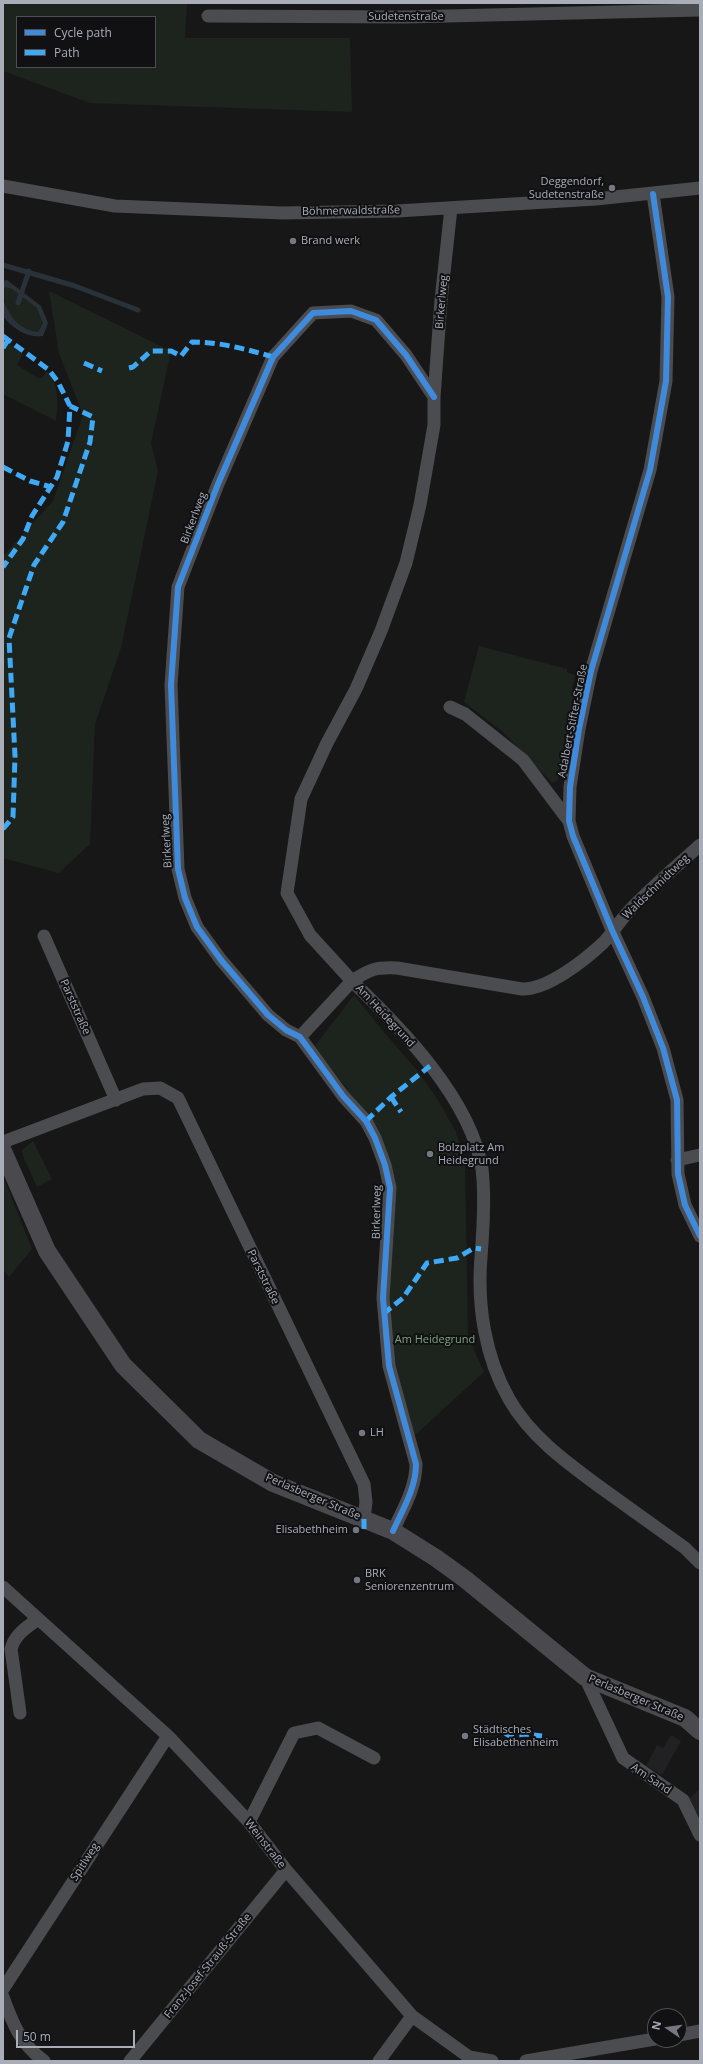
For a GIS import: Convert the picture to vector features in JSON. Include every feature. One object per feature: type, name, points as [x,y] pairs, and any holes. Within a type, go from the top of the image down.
[{"type":"street","name":"Sudetenstraße","points":[[208,16],[405,17],[605,8],[700,10]]},
{"type":"street","name":"Böhmerwaldstraße","points":[[3,186],[115,206],[202,211],[282,213],[451,208],[653,194],[700,188]]},
{"type":"street","name":"Adalbert-Stifter-Straße","points":[[653,194],[668,297],[666,381],[650,470],[591,671],[570,787],[569,821],[573,836],[612,930],[643,997],[663,1048],[677,1100],[677,1160],[685,1205],[700,1236]]},
{"type":"street","name":"Birkerlweg","points":[[352,981],[310,935],[287,893],[302,799],[327,743],[366,665],[381,631],[406,563],[420,505],[434,425],[434,397],[451,208]]},
{"type":"street","name":"Birkerlweg","points":[[393,1531],[416,1478],[416,1464],[389,1366],[383,1314],[390,1188],[385,1165],[375,1138],[366,1121],[343,1096],[300,1037],[286,1030],[268,1015],[221,960],[197,927],[185,898],[178,869],[171,684],[178,587],[218,484],[273,357],[313,313],[351,311],[376,320],[406,355],[434,397]]},
{"type":"street","name":"Adalbert-Stifter-Straße","points":[[450,707],[465,714],[523,760],[569,821]]},
{"type":"street","name":"Waldschmidtweg","points":[[612,930],[630,910],[700,845]]},
{"type":"street","name":"Am Heidegrund","points":[[300,1037],[352,981],[374,968],[397,968],[503,987],[531,990],[557,978],[603,943],[612,930]]},
{"type":"street","name":"Parststraße","points":[[44,936],[116,1100]]},
{"type":"street","name":"Am Heidegrund","points":[[352,981],[384,1012],[436,1072],[455,1098],[467,1124],[482,1169],[481,1300],[487,1345],[501,1383],[510,1401],[524,1421],[560,1456],[685,1548],[700,1563]]},
{"type":"street","name":"Parststraße","points":[[3,1142],[143,1089],[160,1088],[178,1098],[364,1484],[366,1502],[364,1519]]},
{"type":"street","name":"Perlasberger Straße","points":[[3,1151],[47,1251],[123,1365],[199,1440],[273,1483],[393,1531],[436,1558],[465,1579],[585,1678],[685,1718],[700,1731]]},
{"type":"street","points":[[677,1160],[700,1155]]},
{"type":"street","name":"Weinstraße","points":[[3,1587],[168,1736],[249,1822],[286,1870],[412,2016],[469,2057],[492,2061]]},
{"type":"street","points":[[20,1713],[11,1649],[13,1641],[19,1632],[38,1619]]},
{"type":"street","name":"Am Sand","points":[[585,1678],[623,1758],[683,1800],[700,1835]]},
{"type":"street","points":[[249,1822],[294,1733],[318,1728],[374,1758]]},
{"type":"street","name":"Spitlweg","points":[[3,1989],[168,1736]]},
{"type":"street","name":"Franz-Josef-Strauß-Straße","points":[[130,2061],[286,1870]]},
{"type":"street","points":[[3,1996],[12,2022],[30,2050],[44,2061]]},
{"type":"street","points":[[379,2061],[412,2016]]},
{"type":"street","points":[[687,2033],[700,2031]]},
{"type":"street","points":[[526,2061],[561,2058],[647,2041]]},
{"type":"shaded area","points":[[7,280],[41,306],[48,323],[43,336],[31,336],[21,332],[11,325],[3,316],[3,300],[12,317],[16,322],[25,328],[38,332],[43,323],[37,308],[12,289],[5,287],[3,291],[3,281]]},
{"type":"shaded area","points":[[671,1735],[681,1741],[662,1775],[646,1766],[657,1745],[663,1748]]},
{"type":"shaded area","points":[[700,1789],[700,1818],[688,1799]]},
{"type":"green space","points":[[3,3],[187,3],[185,38],[350,38],[352,112],[90,103],[3,71]]},
{"type":"green space","points":[[5,287],[12,289],[37,308],[43,322],[38,332],[26,330],[16,323],[8,312],[4,299]]},
{"type":"green space","points":[[49,291],[171,351],[151,443],[158,471],[121,648],[95,724],[90,844],[59,873],[3,858],[3,556],[53,501],[83,415],[59,353]]},
{"type":"green space","points":[[3,339],[23,353],[17,365],[38,378],[42,378],[47,371],[51,377],[57,394],[56,421],[3,394]]},
{"type":"green space","points":[[479,646],[567,669],[567,672],[575,675],[572,688],[576,689],[558,780],[552,783],[504,733],[464,702]]},
{"type":"green space","points":[[354,995],[416,1069],[438,1100],[456,1132],[465,1160],[468,1337],[484,1372],[413,1437],[395,1371],[388,1304],[393,1188],[345,1086],[314,1047]]},
{"type":"green space","points":[[33,1141],[52,1179],[37,1187],[23,1156],[22,1150]]},
{"type":"green space","points":[[3,1176],[32,1249],[9,1277],[3,1270]]},
{"type":"waterway","points":[[3,265],[75,286],[138,310]]},
{"type":"waterway","points":[[18,303],[29,271]]},
{"type":"marked path","points":[[3,336],[49,370],[58,382],[70,406],[68,441],[57,477],[32,516],[23,539],[3,567]]},
{"type":"marked path","points":[[3,348],[8,340]]},
{"type":"marked path","points":[[129,368],[133,367],[151,351],[171,351],[181,356],[192,342],[223,345],[273,357]]},
{"type":"marked path","points":[[84,363],[102,371]]},
{"type":"marked path","points":[[3,829],[13,817],[15,756],[9,638],[34,565],[63,522],[90,442],[93,417],[70,406]]},
{"type":"marked path","points":[[3,467],[30,481],[51,487]]},
{"type":"marked path","points":[[366,1121],[391,1097],[430,1066]]},
{"type":"marked path","points":[[391,1097],[401,1112]]},
{"type":"marked path","points":[[383,1314],[403,1298],[427,1263],[457,1258],[474,1248],[481,1249]]},
{"type":"marked path","points":[[364,1519],[364,1529]]},
{"type":"marked path","points":[[505,1733],[510,1736],[525,1734],[542,1736]]},
{"type":"cycle path","points":[[653,194],[668,297],[666,381],[650,470],[591,671],[579,729],[570,787],[569,821],[573,836],[612,930],[643,997],[663,1048],[677,1100],[678,1174],[685,1205],[700,1236]]},
{"type":"cycle path","points":[[393,1531],[414,1482],[416,1464],[389,1366],[383,1298],[390,1188],[385,1165],[375,1138],[366,1121],[343,1096],[300,1037],[286,1030],[268,1015],[221,960],[197,927],[185,898],[178,869],[171,685],[178,587],[218,484],[273,357],[313,313],[351,311],[376,320],[406,355],[434,397]]},
{"type":"place","name":"Deggendorf, Sudetenstraße","points":[[612,188]]},
{"type":"place","name":"Brand werk","points":[[293,241]]},
{"type":"place","name":"Bolzplatz Am Heidegrund","points":[[430,1154]]},
{"type":"place","name":"LH","points":[[362,1433]]},
{"type":"place","name":"Elisabethheim","points":[[356,1530]]},
{"type":"place","name":"BRK Seniorenzentrum","points":[[357,1580]]},
{"type":"place","name":"Städtisches Elisabethenheim","points":[[465,1736]]}]
